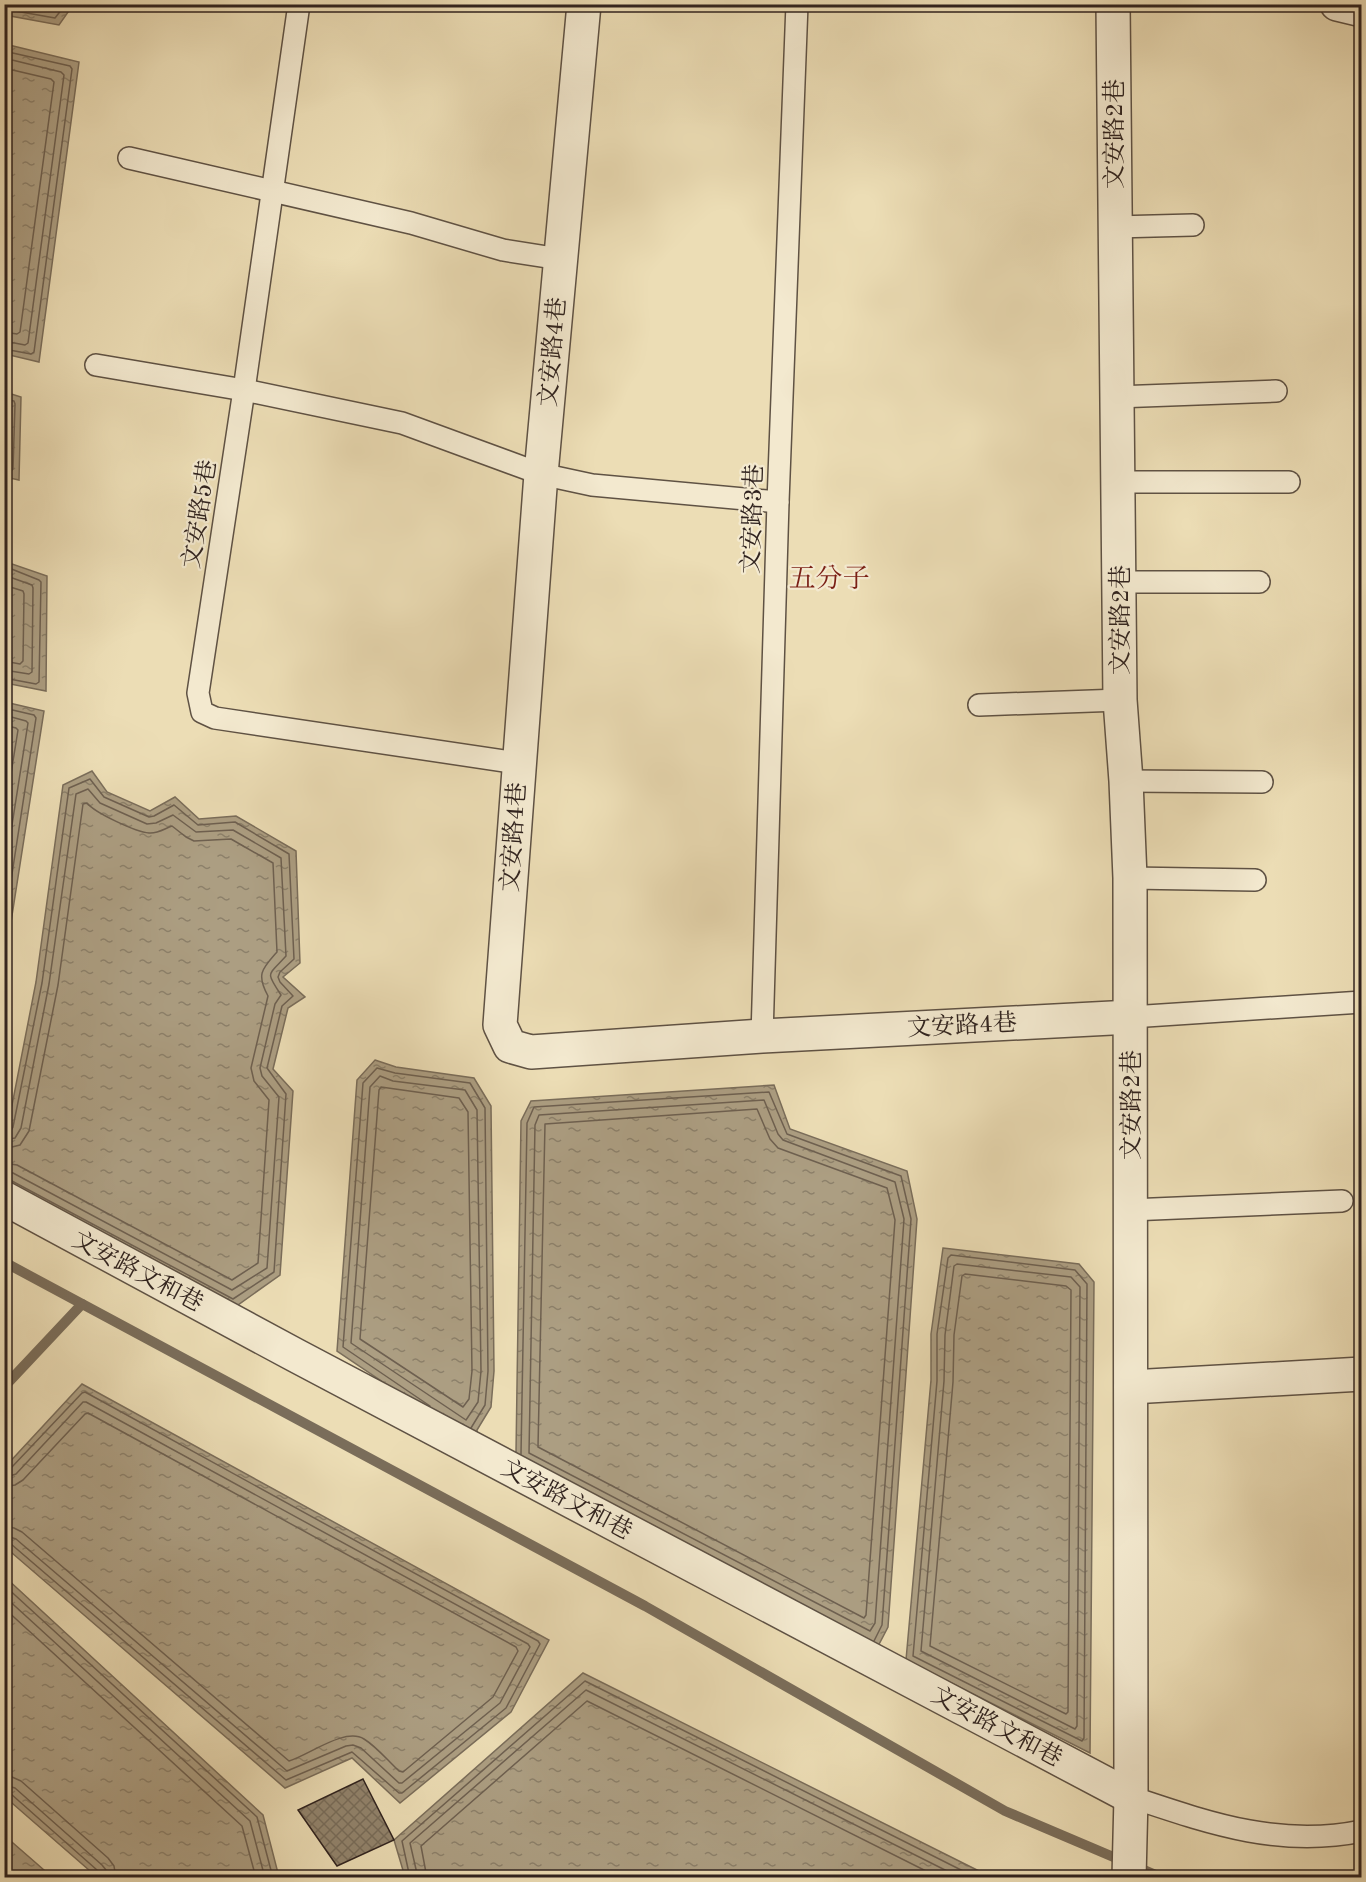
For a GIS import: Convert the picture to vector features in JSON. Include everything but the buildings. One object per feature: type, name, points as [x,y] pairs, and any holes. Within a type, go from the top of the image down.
[{"type":"street","name":"文安路4巷","points":[[584,4],[541,474],[500,1025],[510,1046],[531,1052],[762,1036],[1131,1017]]},
{"type":"street","name":"文安路2巷","points":[[1113,4],[1120,700],[1130,878],[1131,1812],[1129,1878]]},
{"type":"street","points":[[1337,4],[1362,10]]},
{"type":"street","name":"文安路文和巷","points":[[4,1198],[1131,1812]]},
{"type":"street","points":[[1131,1387],[1362,1374]]},
{"type":"lane","name":"文安路5巷","points":[[299,4],[198,693],[202,712],[215,718],[519,763]]},
{"type":"lane","name":"文安路3巷","points":[[762,1036],[778,502],[797,4]]},
{"type":"lane","points":[[129,158],[411,223],[503,250],[560,259]]},
{"type":"lane","points":[[1115,227],[1192,225]]},
{"type":"lane","points":[[96,365],[244,390],[402,423],[541,474],[592,485],[778,502]]},
{"type":"lane","points":[[1116,397],[1276,391]]},
{"type":"lane","points":[[1119,482],[1289,482]]},
{"type":"lane","points":[[1120,582],[1259,582]]},
{"type":"lane","points":[[979,705],[1120,700]]},
{"type":"lane","points":[[1126,781],[1262,782]]},
{"type":"lane","points":[[1130,878],[1255,880]]},
{"type":"lane","points":[[1131,1017],[1362,1002]]},
{"type":"lane","points":[[1130,1222],[1342,1201]]},
{"type":"lane","points":[[1131,1812],[1284,1837],[1341,1835],[1362,1831]]},
{"type":"water","points":[[4,5],[73,5],[59,25],[5,15]]},
{"type":"water","points":[[5,44],[79,62],[39,362],[5,354]]},
{"type":"water","points":[[5,392],[21,397],[19,480],[5,477]]},
{"type":"water","points":[[5,502],[9,563],[47,576],[46,691],[5,683]]},
{"type":"water","points":[[5,702],[44,711],[11,922],[4,921]]},
{"type":"water","points":[[92,771],[107,792],[150,811],[175,797],[199,819],[236,816],[296,851],[300,963],[283,977],[305,997],[288,1008],[273,1069],[293,1091],[280,1275],[235,1307],[5,1184],[5,1141],[36,982],[63,785]]},
{"type":"water","points":[[375,1060],[396,1067],[474,1078],[491,1106],[494,1371],[491,1407],[477,1430],[478,1446],[337,1351],[357,1080]]},
{"type":"water","points":[[774,1085],[790,1129],[907,1171],[917,1219],[888,1627],[876,1650],[500,1454],[516,1452],[521,1121],[531,1101]]},
{"type":"water","points":[[943,1248],[1079,1264],[1094,1282],[1090,1753],[906,1660],[931,1380],[931,1334]]},
{"type":"water","points":[[82,1384],[549,1640],[511,1712],[400,1803],[352,1758],[285,1788],[5,1547],[5,1467]]},
{"type":"water","points":[[5,1577],[263,1815],[279,1877],[97,1877],[5,1797]]},
{"type":"water","points":[[583,1673],[991,1877],[405,1877],[394,1840]]},
{"type":"water","points":[[5,1836],[52,1877],[5,1877]]},
{"type":"waterway","points":[[4,1262],[645,1606],[1005,1811],[1163,1878]]},
{"type":"waterway","points":[[4,1387],[82,1304]]},
{"type":"district","name":"五分子","points":[[829,578]]}]
